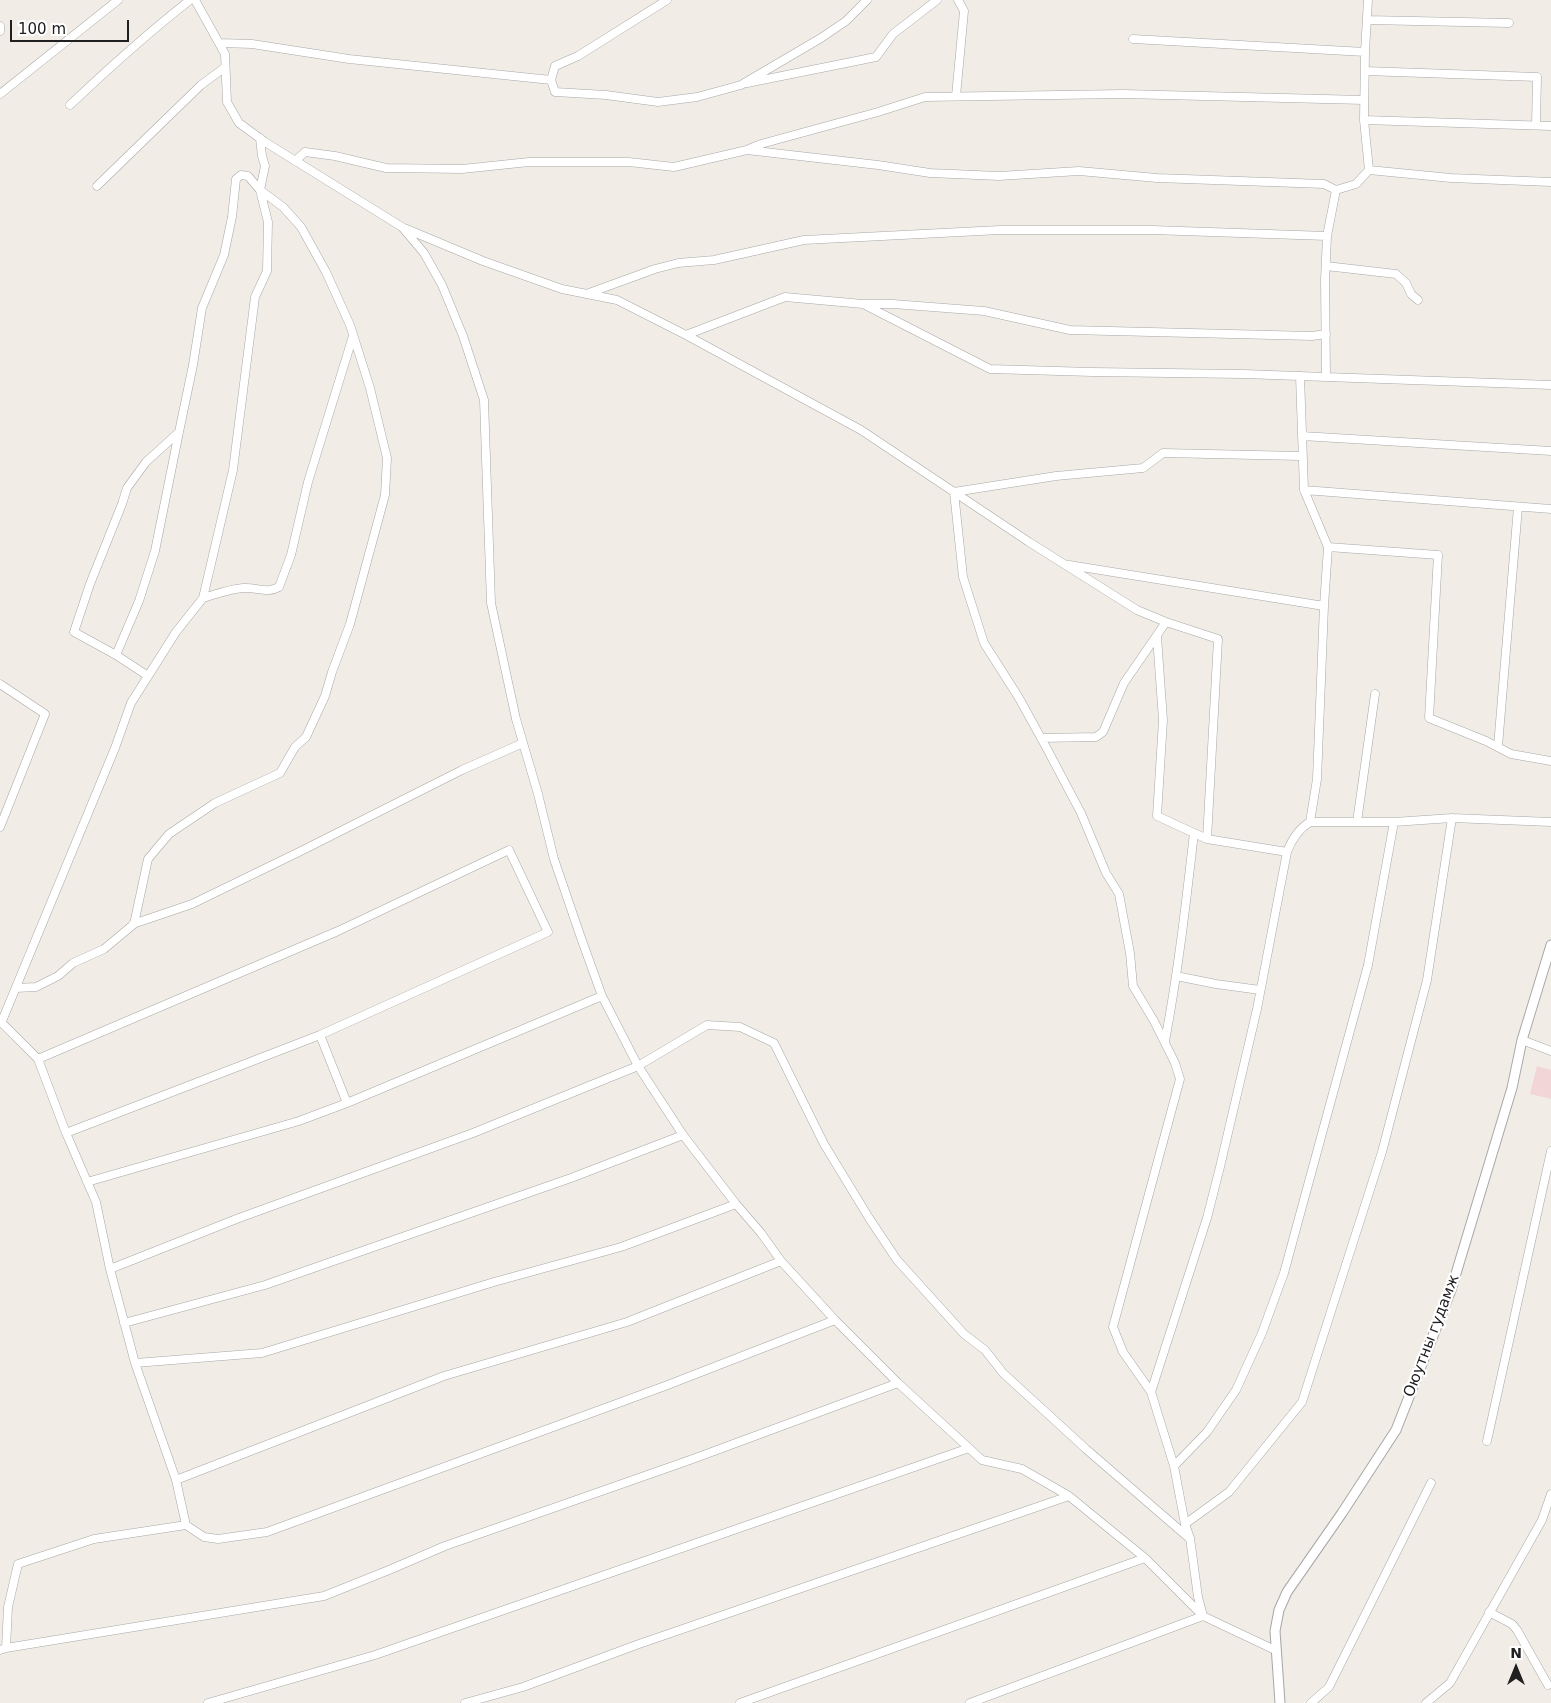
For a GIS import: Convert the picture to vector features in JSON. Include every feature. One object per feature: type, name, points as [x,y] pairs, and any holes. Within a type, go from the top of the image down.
[{"type":"street","points":[[0,94],[118,0]]},
{"type":"street","points":[[70,105],[157,26],[190,0]]},
{"type":"street","points":[[195,0],[225,54],[224,68],[227,102],[240,123],[294,161],[402,227],[483,261],[562,289],[617,300],[686,335],[861,430],[1029,542],[1137,610],[1166,622],[1218,639],[1207,839]]},
{"type":"street","points":[[667,0],[578,56],[555,66],[551,80],[555,92],[606,95],[658,102],[697,96],[742,84],[876,57],[893,34],[937,0]]},
{"type":"street","points":[[742,84],[821,38],[846,21],[867,0]]},
{"type":"street","points":[[956,96],[964,11],[958,0]]},
{"type":"street","points":[[747,150],[930,173],[999,176],[1079,171],[1157,178],[1324,184],[1336,190],[1356,184],[1369,170],[1364,120],[1368,0]]},
{"type":"street","points":[[1368,20],[1509,24]]},
{"type":"street","points":[[0,26],[0,31]]},
{"type":"street","points":[[1134,39],[1365,52]]},
{"type":"street","points":[[220,43],[252,44],[349,59],[551,80]]},
{"type":"street","points":[[96,186],[201,85],[224,68]]},
{"type":"street","points":[[1365,71],[1537,77],[1536,125]]},
{"type":"street","points":[[294,161],[305,152],[335,156],[386,168],[462,169],[529,162],[629,162],[674,167],[747,150],[761,144],[925,97],[1123,94],[1364,100]]},
{"type":"street","points":[[1364,120],[1551,126]]},
{"type":"street","points":[[186,1525],[176,1480],[135,1363],[110,1269],[96,1202],[66,1134],[38,1059],[1,1022],[115,748],[131,703],[176,632],[203,598],[233,470],[252,330],[254,297],[267,271],[268,222],[260,190],[265,166],[260,138]]},
{"type":"street","points":[[1369,170],[1451,178],[1551,182]]},
{"type":"street","points":[[116,655],[139,601],[155,550],[193,365],[202,308],[224,255],[232,217],[236,179],[241,175],[248,176],[260,190],[283,207],[300,227],[326,272],[353,335],[370,388],[387,458],[385,495],[350,624],[325,696],[306,737],[295,747],[280,772],[215,803],[169,834],[148,859],[133,924]]},
{"type":"street","points":[[1326,378],[1327,236],[1336,190]]},
{"type":"street","points":[[402,227],[424,253],[442,285],[463,336],[484,400],[490,603],[516,719],[538,794],[554,859],[602,996],[638,1066],[683,1135],[781,1261],[835,1320],[898,1383],[982,1460],[1022,1469],[1069,1496],[1145,1558],[1203,1616],[1275,1650]]},
{"type":"street","points":[[587,294],[655,269],[678,263],[714,260],[804,240],[1000,230],[1152,230],[1327,236]]},
{"type":"street","points":[[1326,266],[1396,274],[1406,282],[1411,294],[1418,300]]},
{"type":"street","points":[[686,335],[785,297],[863,304],[893,304],[984,311],[1070,330],[1179,334],[1312,336],[1326,334]]},
{"type":"street","points":[[863,304],[990,370],[1244,374],[1551,385]]},
{"type":"street","points":[[203,598],[225,591],[245,588],[272,591],[279,587],[291,555],[308,482],[353,335]]},
{"type":"street","points":[[1300,376],[1301,456],[1304,490],[1328,547],[1317,779],[1310,822]]},
{"type":"street","points":[[148,676],[116,655],[74,632],[90,584],[127,488],[146,462],[179,432]]},
{"type":"street","points":[[1302,436],[1551,451]]},
{"type":"street","points":[[954,492],[1056,476],[1143,468],[1163,454],[1301,456]]},
{"type":"street","points":[[1304,490],[1551,509]]},
{"type":"street","points":[[954,492],[963,576],[984,643],[1019,698],[1041,738],[1080,812],[1106,873],[1119,894],[1130,953],[1133,986],[1165,1042],[1180,1079],[1113,1326],[1123,1352],[1151,1392],[1163,1426],[1174,1466],[1185,1524],[1190,1538],[1198,1597],[1203,1616]]},
{"type":"street","points":[[1498,746],[1518,507]]},
{"type":"street","points":[[1328,547],[1438,555],[1429,718],[1498,746],[1511,754],[1551,761]]},
{"type":"street","points":[[1065,564],[1324,606]]},
{"type":"street","points":[[1041,738],[1096,737],[1103,732],[1124,683],[1166,622]]},
{"type":"street","points":[[1157,637],[1163,720],[1157,816],[1207,839],[1287,852]]},
{"type":"street","points":[[0,684],[45,714],[0,827]]},
{"type":"street","points":[[1357,822],[1375,694]]},
{"type":"street","points":[[16,988],[36,987],[48,982],[73,963],[104,949],[133,924],[192,904],[462,770],[523,743]]},
{"type":"street","points":[[1151,1392],[1207,1218],[1260,990],[1287,852],[1292,838],[1302,827],[1310,822],[1394,822],[1452,818],[1551,822]]},
{"type":"street","points":[[1185,1524],[1229,1492],[1302,1402],[1382,1152],[1427,980],[1452,818]]},
{"type":"street","points":[[1174,1466],[1206,1432],[1236,1390],[1262,1333],[1284,1273],[1368,965],[1394,822]]},
{"type":"street","points":[[1165,1042],[1187,898],[1194,833]]},
{"type":"street","points":[[38,1059],[338,931],[509,850],[548,932],[320,1035],[66,1134]]},
{"type":"street","name":"Оюутны гудамж","points":[[1280,1703],[1275,1650],[1275,1631],[1279,1610],[1287,1592],[1342,1513],[1396,1430],[1451,1290],[1512,1088],[1522,1040],[1551,945]]},
{"type":"street","points":[[1176,976],[1260,990]]},
{"type":"street","points":[[87,1182],[298,1121],[347,1103],[602,996]]},
{"type":"street","points":[[110,1269],[240,1218],[473,1133],[638,1066],[706,1025],[740,1027],[774,1043],[824,1144],[869,1218],[898,1260],[964,1334],[985,1350],[1003,1373],[1086,1449],[1190,1538]]},
{"type":"street","points":[[320,1035],[347,1103]]},
{"type":"street","points":[[1522,1040],[1551,1051]]},
{"type":"street","points":[[124,1323],[265,1285],[571,1178],[683,1135]]},
{"type":"street","points":[[1487,1441],[1551,1150]]},
{"type":"street","points":[[135,1363],[262,1353],[494,1282],[621,1247],[736,1204]]},
{"type":"street","points":[[176,1480],[444,1376],[627,1322],[781,1261]]},
{"type":"street","points":[[835,1320],[665,1386],[267,1532],[218,1539],[204,1537],[186,1525],[94,1539],[18,1564],[8,1607],[3,1649],[324,1596],[444,1546],[690,1460],[898,1383]]},
{"type":"street","points":[[208,1703],[375,1655],[969,1448]]},
{"type":"street","points":[[1311,1703],[1329,1687],[1431,1483]]},
{"type":"street","points":[[1426,1703],[1450,1683],[1542,1520],[1551,1494]]},
{"type":"street","points":[[465,1703],[523,1687],[639,1644],[1069,1496]]},
{"type":"street","points":[[740,1703],[1145,1558]]},
{"type":"street","points":[[1489,1612],[1512,1624],[1517,1630],[1548,1685]]},
{"type":"street","points":[[970,1703],[1203,1616]]},
{"type":"shaded area","points":[[1537,1066],[1551,1070],[1551,1099],[1530,1094]]}]
